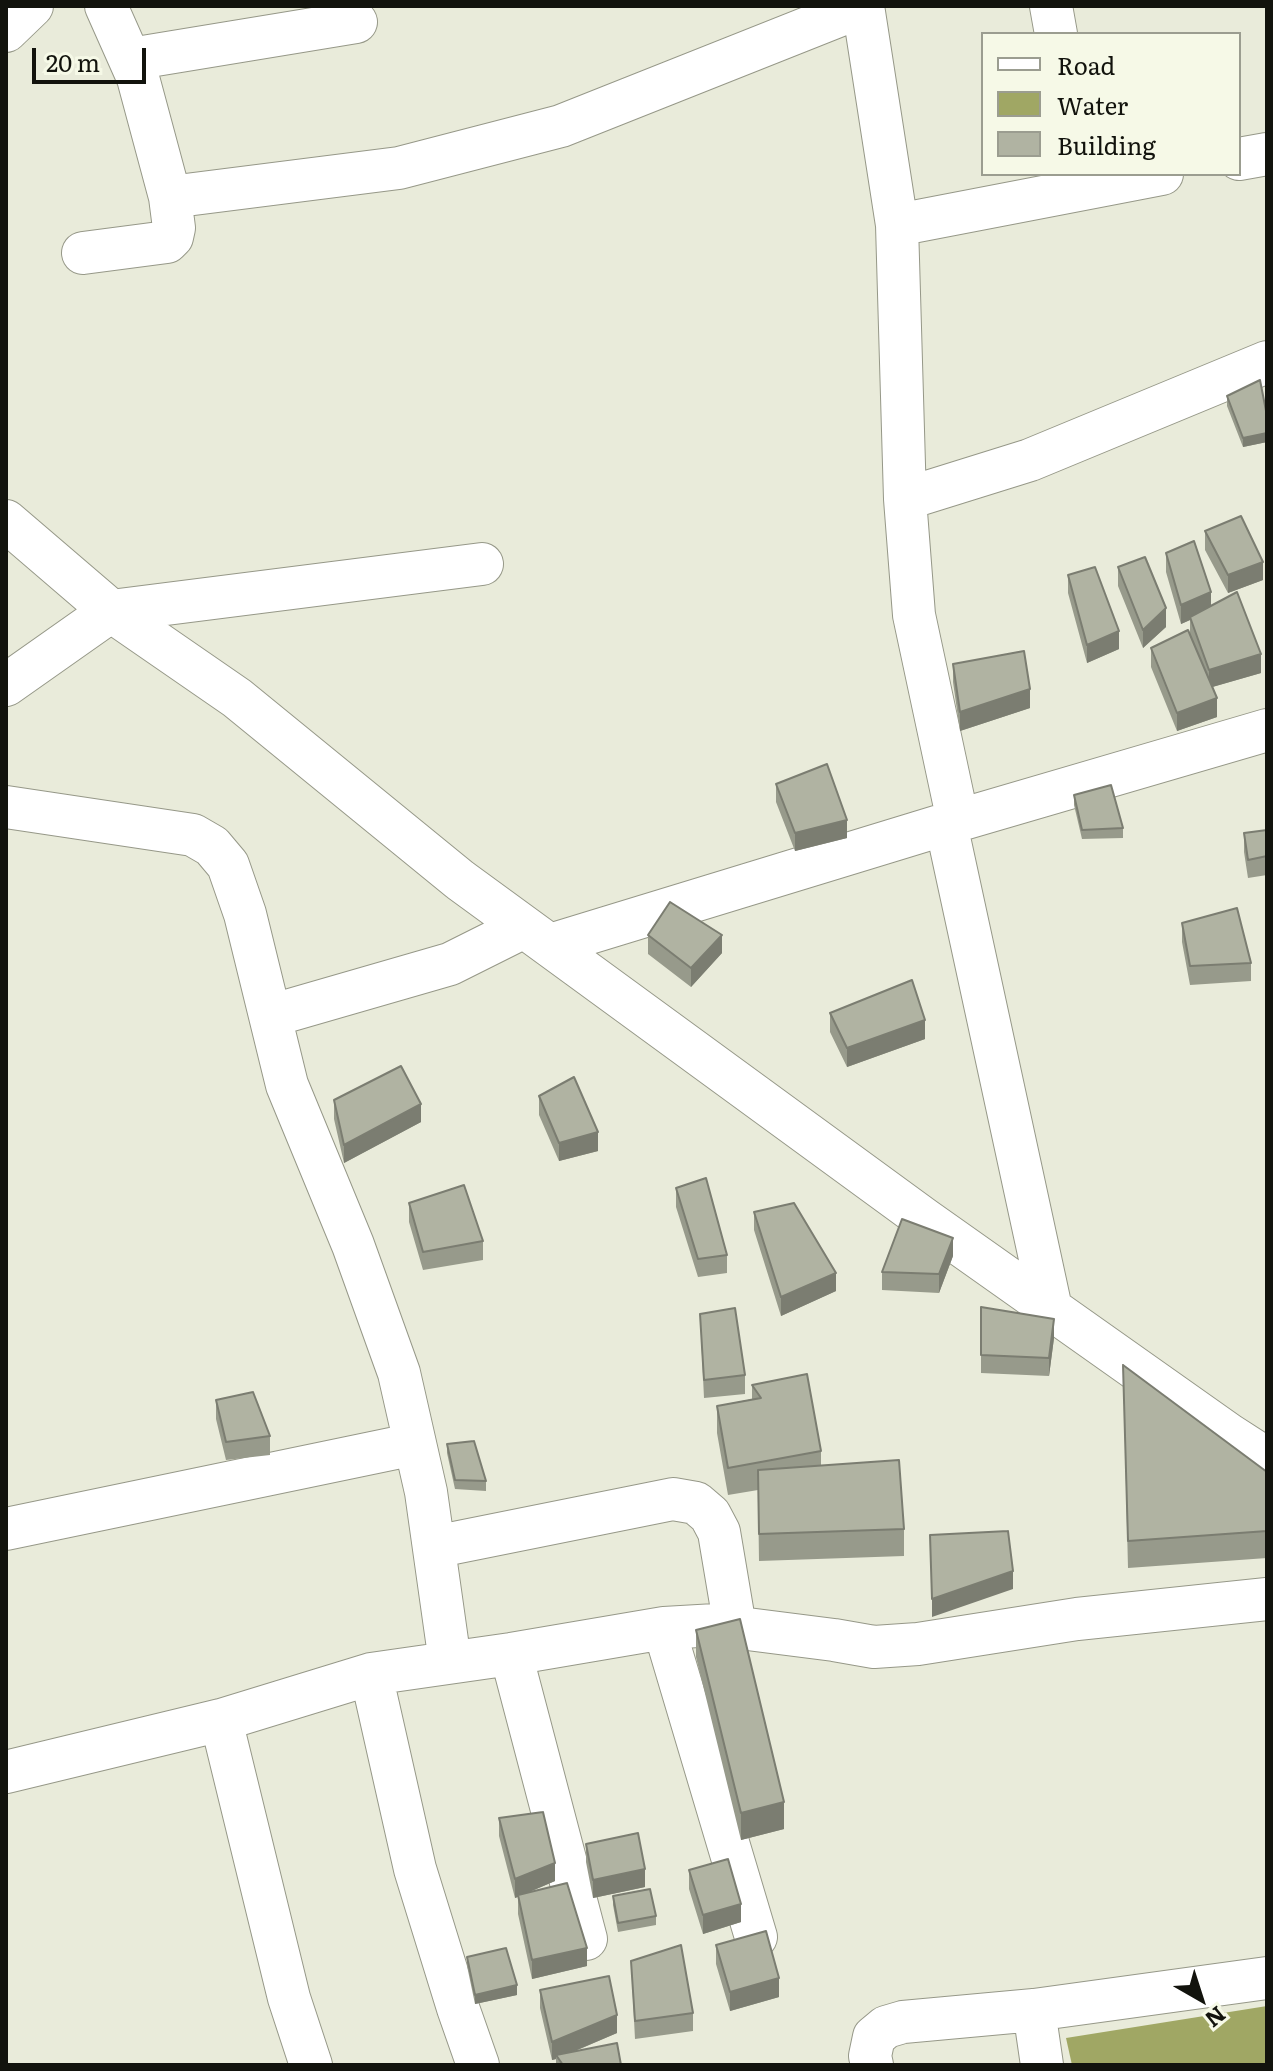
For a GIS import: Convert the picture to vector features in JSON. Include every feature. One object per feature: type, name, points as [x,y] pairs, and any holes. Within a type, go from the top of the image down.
[{"type":"street","points":[[6,31],[32,6]]},
{"type":"street","points":[[83,253],[167,242],[174,228],[170,197],[138,78],[106,6]]},
{"type":"street","points":[[170,197],[399,168],[561,126],[863,6],[897,225],[905,499],[914,615],[952,823],[1051,1309]]},
{"type":"street","points":[[1051,6],[1056,32]]},
{"type":"street","points":[[131,59],[356,22]]},
{"type":"street","points":[[1241,159],[1267,154]]},
{"type":"street","points":[[897,225],[1067,183],[1141,176]]},
{"type":"street","points":[[905,499],[1030,460],[1267,362]]},
{"type":"street","points":[[6,521],[111,611],[237,698],[460,880],[924,1219],[1267,1459]]},
{"type":"street","points":[[6,685],[111,611],[482,564]]},
{"type":"street","points":[[270,1016],[537,936],[952,823],[1267,730]]},
{"type":"street","points":[[6,807],[193,835],[212,846],[228,865],[245,914],[287,1085],[353,1245],[399,1373],[426,1492],[450,1662]]},
{"type":"street","points":[[6,1529],[415,1444]]},
{"type":"street","points":[[434,1547],[673,1499],[696,1503],[710,1515],[719,1532],[735,1627]]},
{"type":"street","points":[[6,1772],[221,1720],[371,1674],[664,1628],[716,1625],[874,1647],[918,1644],[1077,1619],[1267,1599]]},
{"type":"street","points":[[664,1628],[756,1937]]},
{"type":"street","points":[[511,1654],[586,1939]]},
{"type":"street","points":[[371,1674],[415,1869],[478,2065]]},
{"type":"street","points":[[221,1720],[289,1998],[311,2065]]},
{"type":"street","points":[[872,2065],[870,2056],[874,2037],[886,2027],[903,2022],[1034,2010],[1267,1978]]},
{"type":"street","points":[[1034,2010],[1042,2065]]},
{"type":"water","points":[[1267,2006],[1267,2065],[1072,2065],[1066,2038]]},
{"type":"building","points":[[1260,380],[1267,433],[1243,438],[1227,396]]},
{"type":"building","points":[[1241,516],[1263,562],[1228,575],[1205,531]]},
{"type":"building","points":[[1194,541],[1211,592],[1181,605],[1166,553]]},
{"type":"building","points":[[1145,557],[1166,608],[1143,630],[1118,567]]},
{"type":"building","points":[[1095,567],[1119,631],[1087,645],[1068,575]]},
{"type":"building","points":[[1237,592],[1261,654],[1209,670],[1190,617]]},
{"type":"building","points":[[1188,630],[1217,698],[1177,713],[1151,648]]},
{"type":"building","points":[[1024,651],[1030,689],[960,712],[953,664]]},
{"type":"building","points":[[827,764],[847,820],[795,833],[776,784]]},
{"type":"building","points":[[1111,785],[1123,828],[1082,830],[1074,795]]},
{"type":"building","points":[[1267,830],[1267,856],[1248,860],[1244,833]]},
{"type":"building","points":[[670,902],[722,935],[691,968],[648,935]]},
{"type":"building","points":[[1237,908],[1251,963],[1190,966],[1182,923]]},
{"type":"building","points":[[912,980],[925,1020],[847,1048],[830,1013]]},
{"type":"building","points":[[401,1066],[421,1104],[344,1145],[334,1100]]},
{"type":"building","points":[[574,1077],[598,1132],[559,1143],[539,1096]]},
{"type":"building","points":[[706,1178],[727,1255],[698,1259],[676,1188]]},
{"type":"building","points":[[464,1185],[483,1241],[423,1252],[409,1203]]},
{"type":"building","points":[[794,1203],[836,1273],[781,1297],[754,1212]]},
{"type":"building","points":[[902,1219],[953,1238],[939,1274],[882,1272]]},
{"type":"building","points":[[981,1307],[1054,1319],[1049,1358],[981,1355]]},
{"type":"building","points":[[735,1308],[745,1375],[704,1380],[700,1314]]},
{"type":"building","points":[[1123,1365],[1267,1472],[1267,1531],[1128,1541]]},
{"type":"building","points":[[807,1374],[821,1451],[728,1468],[717,1406],[761,1398],[752,1385]]},
{"type":"building","points":[[253,1392],[270,1436],[226,1442],[216,1400]]},
{"type":"building","points":[[474,1441],[486,1481],[455,1480],[447,1444]]},
{"type":"building","points":[[899,1460],[904,1529],[759,1534],[758,1470]]},
{"type":"building","points":[[1008,1531],[1013,1571],[932,1599],[930,1535]]},
{"type":"building","points":[[740,1619],[784,1802],[741,1813],[696,1630]]},
{"type":"building","points":[[543,1812],[555,1863],[515,1879],[499,1818]]},
{"type":"building","points":[[638,1833],[645,1869],[593,1880],[586,1844]]},
{"type":"building","points":[[728,1859],[741,1904],[703,1915],[689,1870]]},
{"type":"building","points":[[567,1883],[587,1948],[532,1960],[518,1895]]},
{"type":"building","points":[[650,1889],[656,1916],[618,1923],[613,1896]]},
{"type":"building","points":[[766,1931],[779,1978],[730,1992],[716,1945]]},
{"type":"building","points":[[681,1945],[693,2013],[635,2021],[631,1961]]},
{"type":"building","points":[[506,1948],[517,1985],[475,1995],[467,1957]]},
{"type":"building","points":[[609,1976],[617,2015],[552,2042],[540,1990]]},
{"type":"building","points":[[617,2043],[621,2065],[563,2065],[556,2055]]}]
